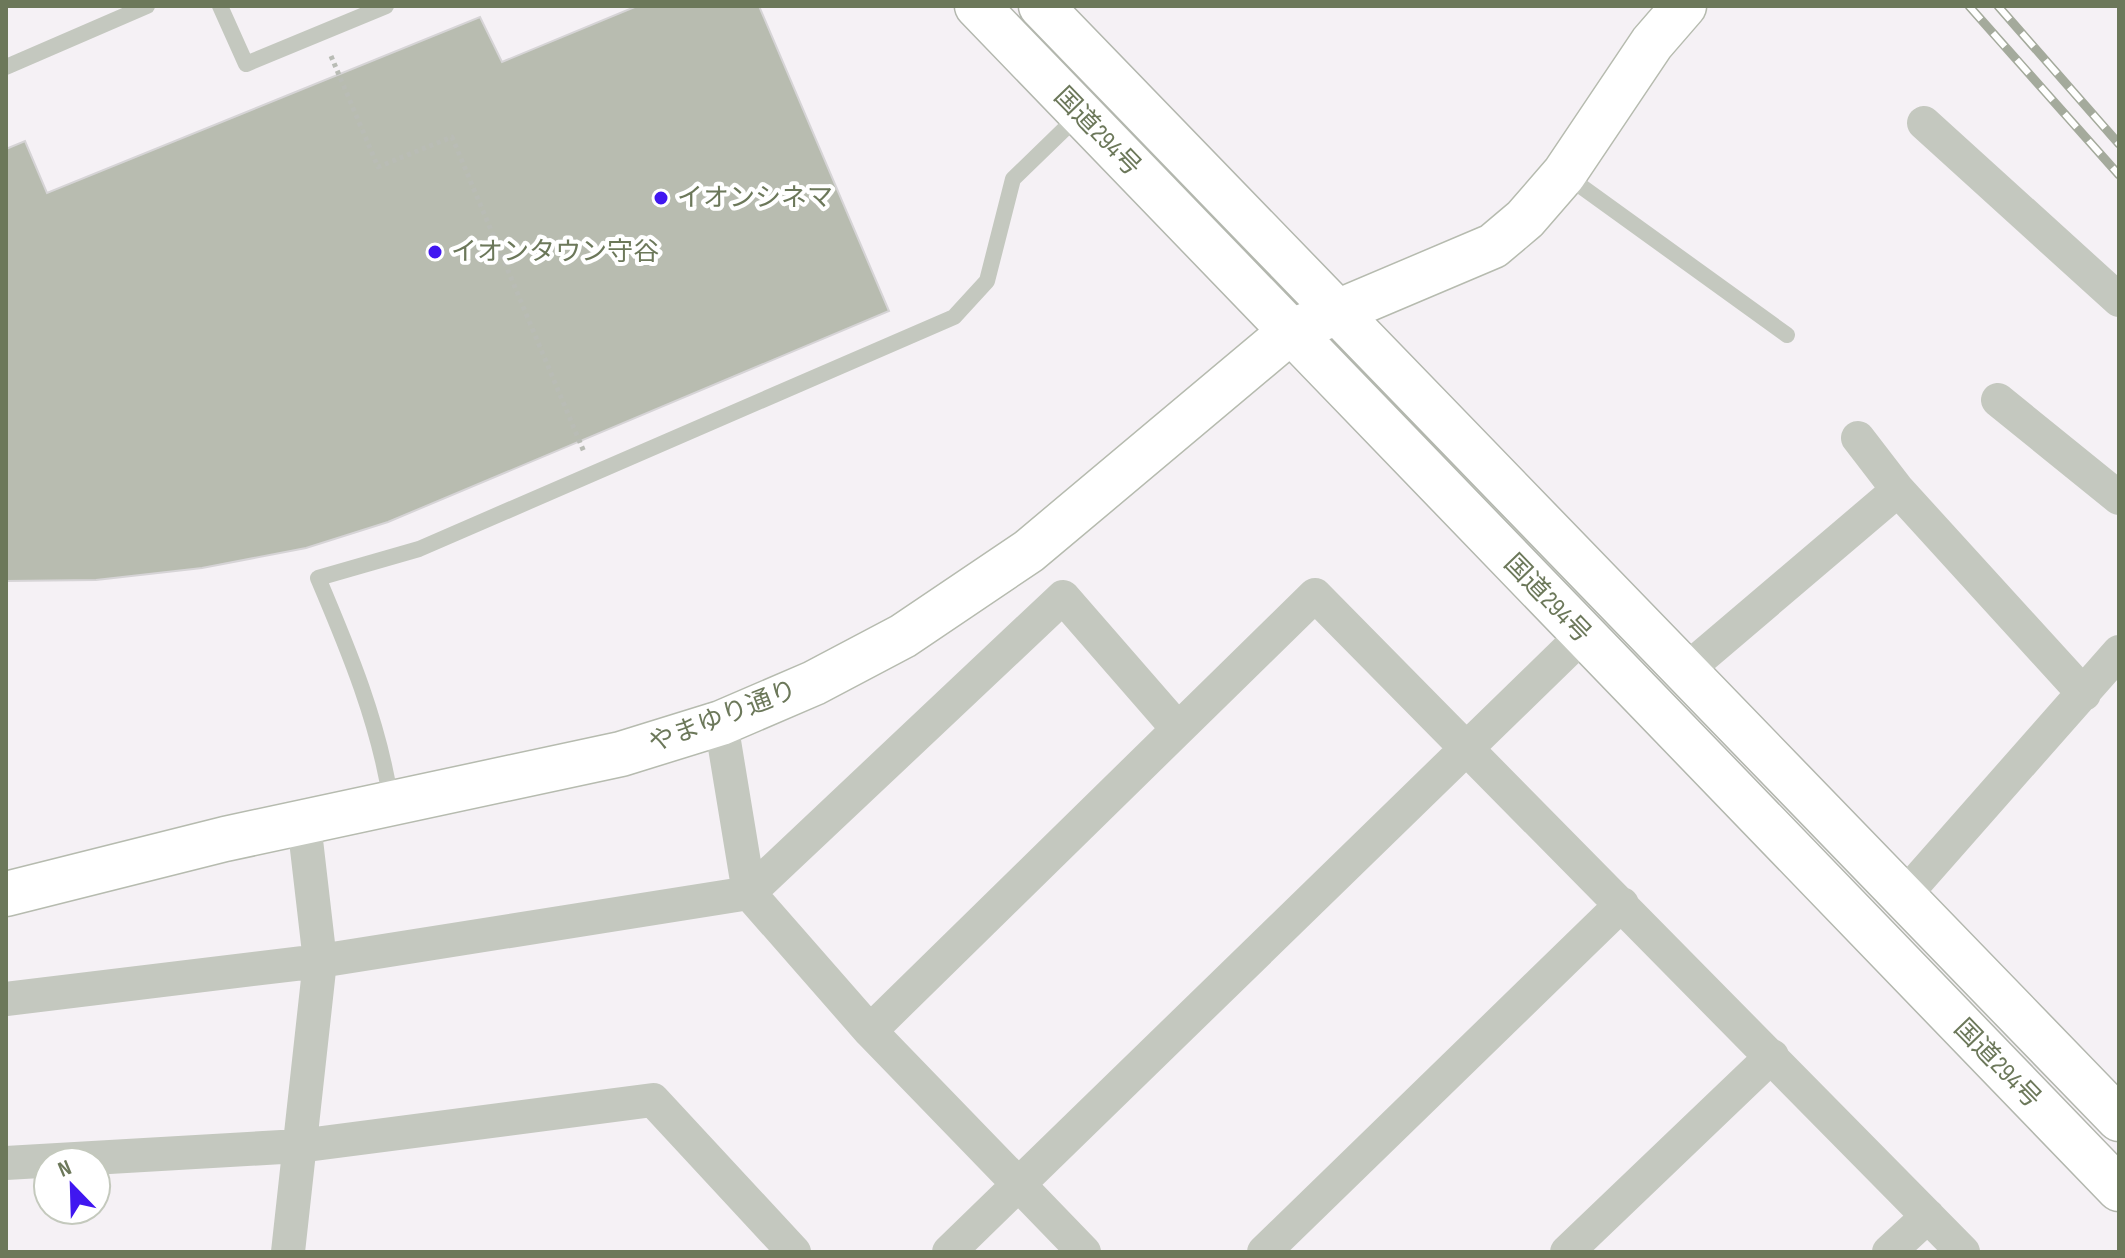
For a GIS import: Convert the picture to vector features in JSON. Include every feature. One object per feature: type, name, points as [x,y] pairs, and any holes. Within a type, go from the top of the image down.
[{"type":"main road","name":"国道294号","points":[[977,6],[2119,1189]]},
{"type":"main road","name":"国道294号","points":[[1041,6],[2119,1119]]},
{"type":"main road","name":"やまゆり通り","points":[[6,894],[304,823],[621,754],[721,723],[814,683],[903,636],[970,594],[1104,491],[1290,332],[1493,246],[1525,219],[1564,174],[1652,43],[1684,6]]},
{"type":"street","points":[[1924,123],[2119,300]]},
{"type":"street","points":[[1998,400],[2119,498]]},
{"type":"street","points":[[1858,438],[1898,490],[2084,694]]},
{"type":"street","points":[[1684,672],[1898,490]]},
{"type":"street","points":[[870,1031],[1315,595],[1963,1252]]},
{"type":"street","points":[[6,999],[320,961],[749,893],[1063,597],[1178,729]]},
{"type":"street","points":[[949,1252],[1582,636]]},
{"type":"street","points":[[1903,897],[2119,652]]},
{"type":"street","points":[[721,723],[749,893],[870,1031],[1084,1252]]},
{"type":"street","points":[[288,1252],[320,961],[304,823]]},
{"type":"street","points":[[1264,1252],[1622,904]]},
{"type":"street","points":[[1567,1252],[1772,1056]]},
{"type":"street","points":[[6,1163],[299,1146],[653,1100],[794,1252]]},
{"type":"street","points":[[1889,1252],[1928,1216]]},
{"type":"lane","points":[[6,67],[147,6]]},
{"type":"lane","points":[[220,6],[246,64],[386,6]]},
{"type":"lane","points":[[391,804],[382,748],[359,678],[318,578],[419,549],[954,317],[987,281],[1013,179],[1081,114]]},
{"type":"lane","points":[[1564,174],[1787,335]]},
{"type":"path","points":[[340,76],[378,167],[452,137],[579,440]]},
{"type":"building","name":"イオンタウン守谷","points":[[637,6],[759,6],[889,311],[388,522],[306,548],[202,568],[96,580],[6,581],[6,149],[25,141],[47,193],[480,17],[502,62]]},
{"type":"railway","points":[[1969,6],[2119,175]]},
{"type":"railway","points":[[1998,6],[2119,144]]},
{"type":"place","name":"イオンシネマ","points":[[661,198]]},
{"type":"place","name":"イオンタウン守谷","points":[[435,252]]}]
